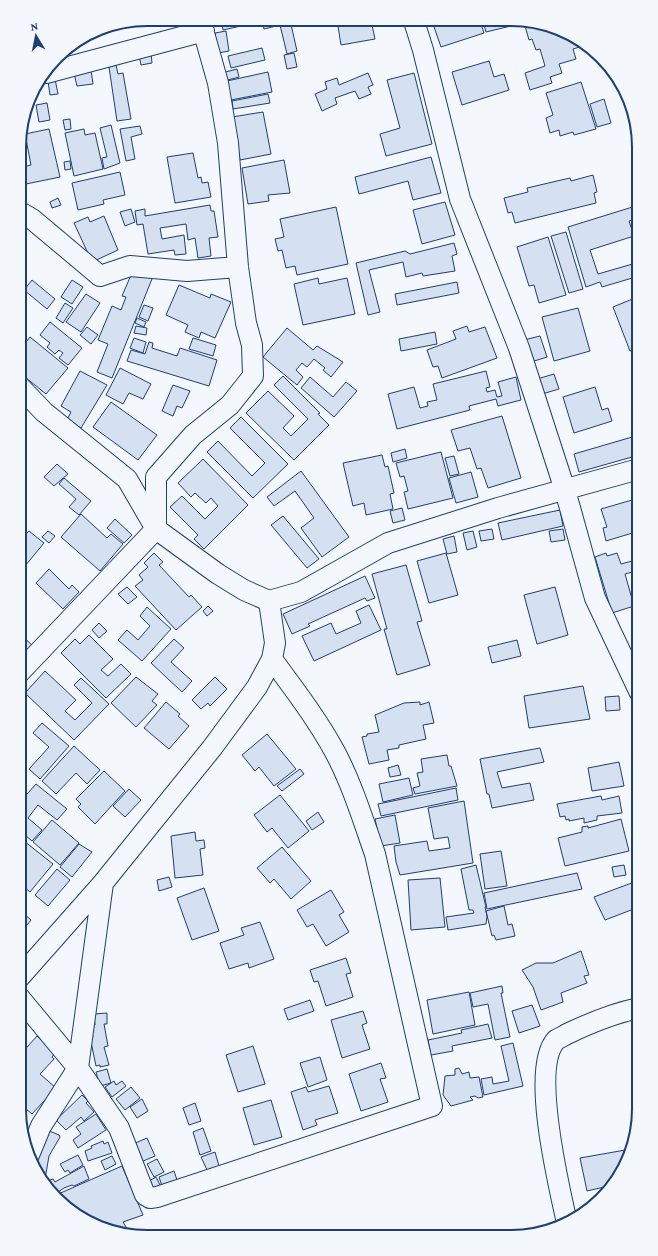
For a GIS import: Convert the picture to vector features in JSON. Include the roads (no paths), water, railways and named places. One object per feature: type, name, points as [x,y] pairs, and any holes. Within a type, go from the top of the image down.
[{"type":"street","points":[[53,71],[199,26]]},
{"type":"street","points":[[26,666],[156,529],[156,476],[193,435],[230,405],[253,376],[252,345],[246,323],[238,267],[228,143],[218,83],[202,26]]},
{"type":"street","points":[[416,26],[423,50],[460,199],[519,348],[565,490],[595,598],[632,676]]},
{"type":"street","points":[[26,216],[100,276],[130,266],[187,270],[238,267]]},
{"type":"street","points":[[26,393],[44,412],[127,479],[156,529],[218,574],[244,590],[269,601],[300,592],[388,543],[498,508],[632,471]]},
{"type":"street","points":[[26,970],[103,883],[246,704],[272,659],[274,643],[269,601]]},
{"type":"street","points":[[26,1005],[78,1068],[119,1128],[145,1195],[150,1198],[157,1197],[432,1106],[375,854],[364,821],[336,754],[312,715],[272,659]]},
{"type":"street","points":[[32,1148],[41,1126],[78,1068],[103,883]]},
{"type":"street","points":[[566,1217],[555,1164],[545,1095],[545,1076],[548,1057],[556,1040],[585,1025],[632,1010]]}]
